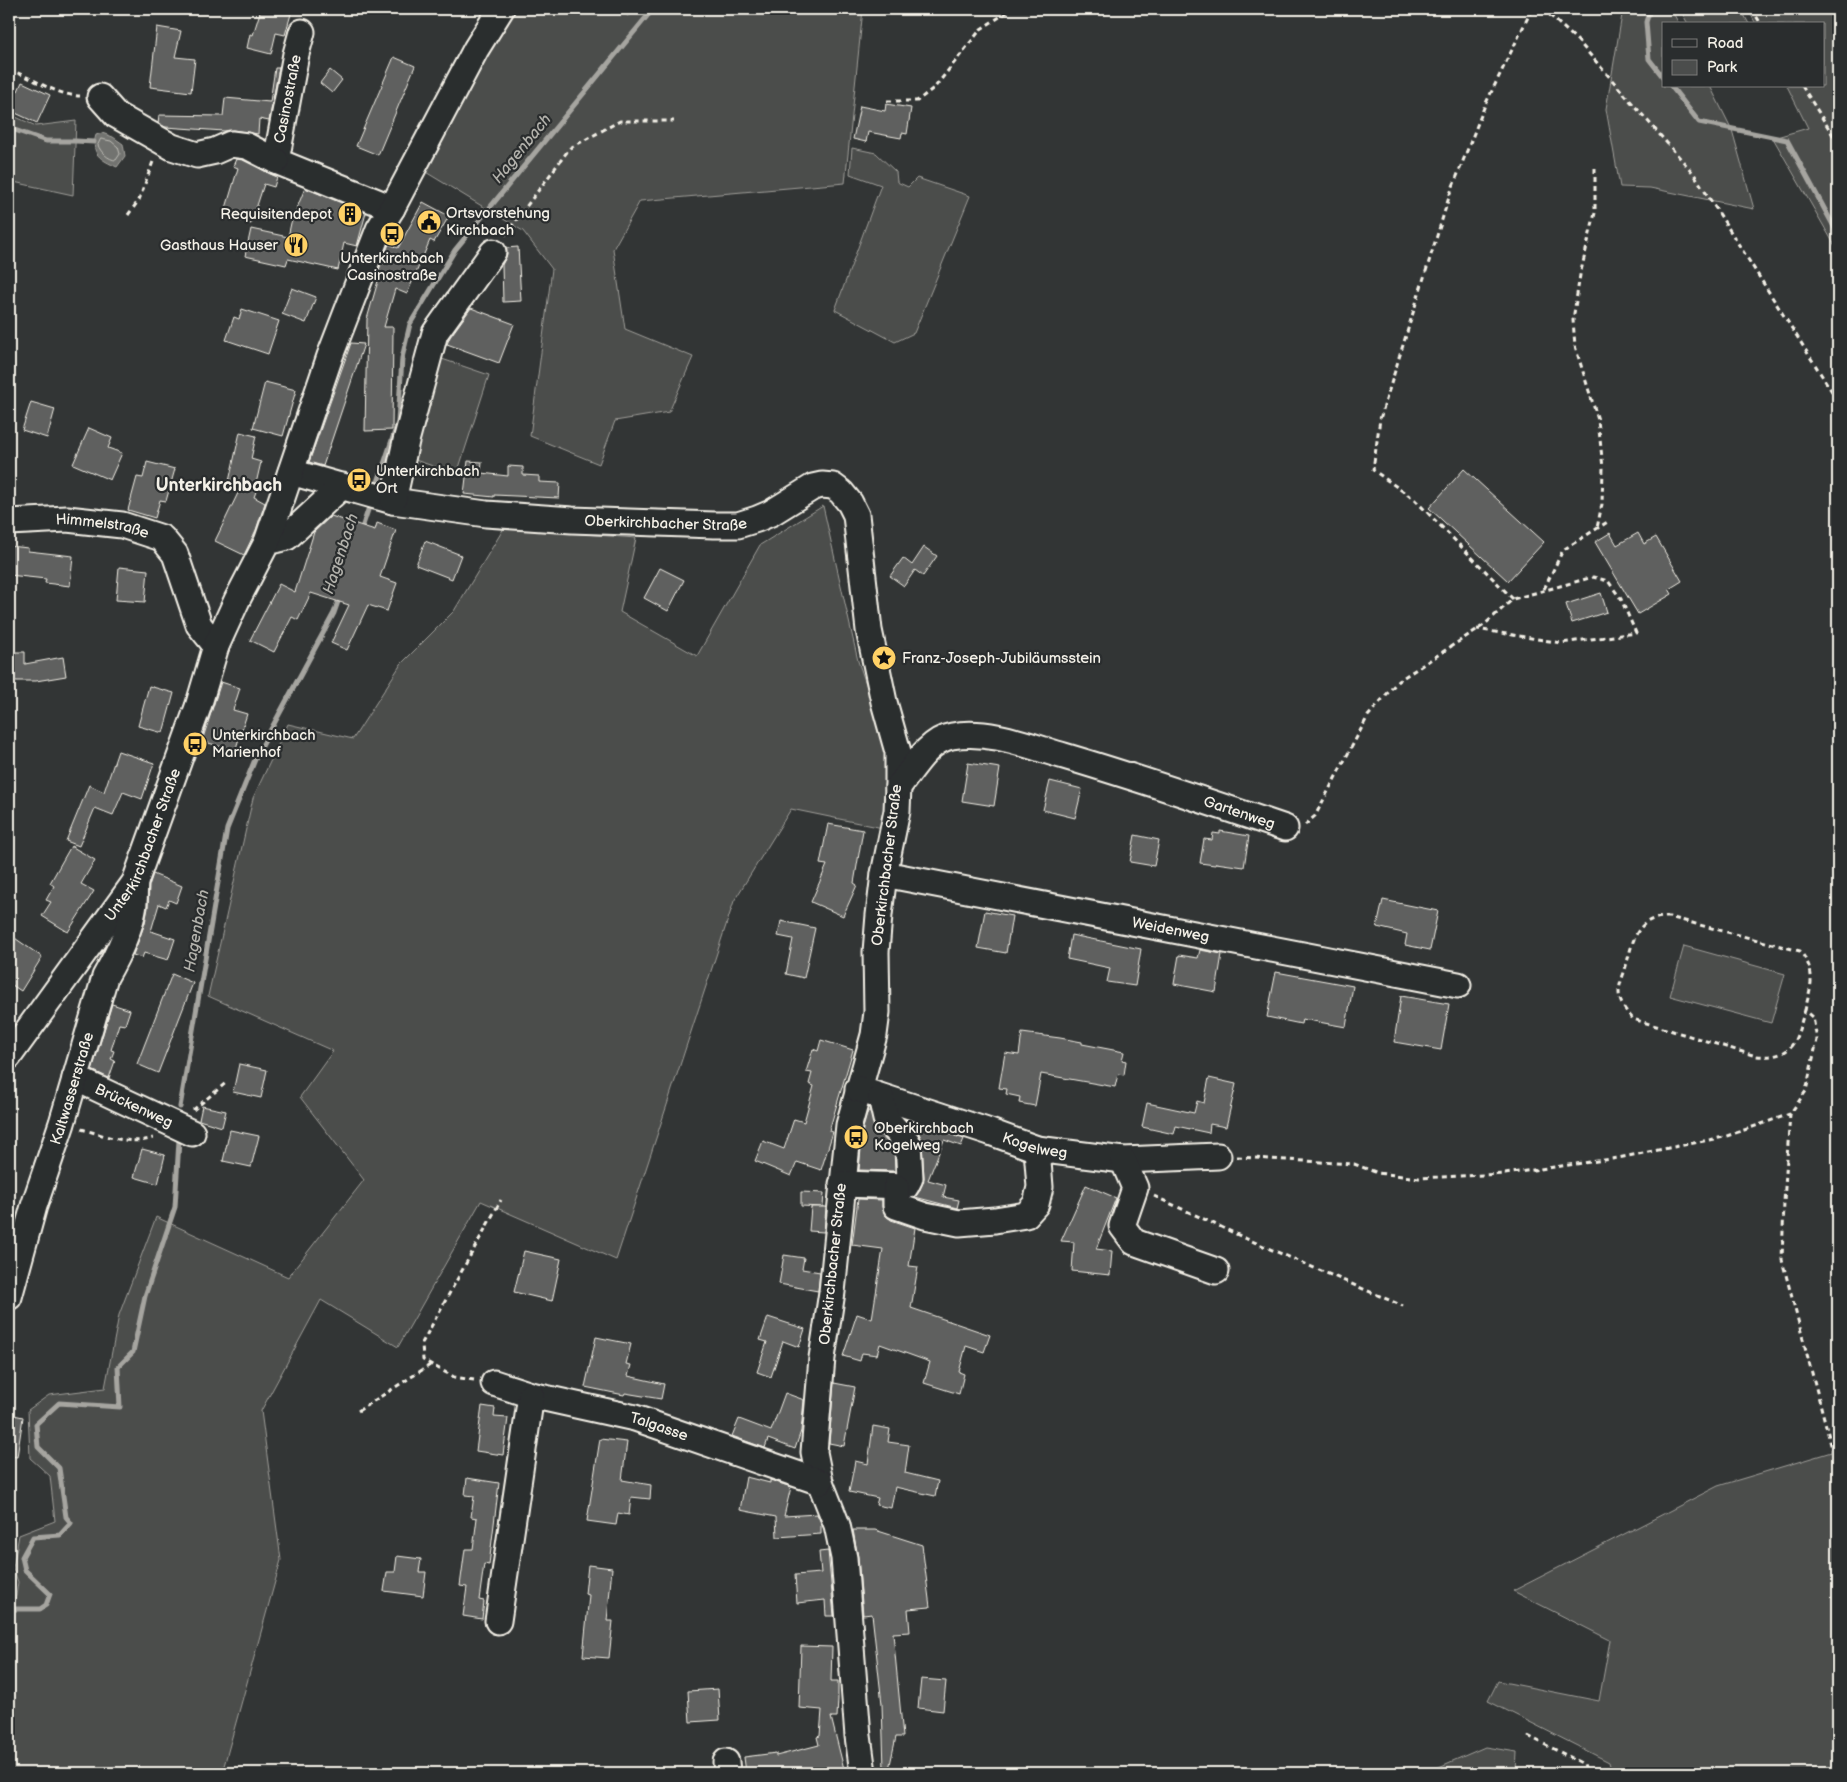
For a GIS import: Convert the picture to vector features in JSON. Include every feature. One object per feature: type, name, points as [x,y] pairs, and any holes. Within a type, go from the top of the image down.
[{"type":"street","name":"Unterkirchbacher Straße","points":[[9,1056],[135,882],[198,707],[216,646],[267,542],[330,356],[379,229],[476,49],[501,9]]},
{"type":"street","name":"Casinostraße","points":[[302,32],[296,54],[276,161],[392,208]]},
{"type":"street","points":[[100,97],[116,115],[172,147],[197,155],[215,151],[231,144],[247,146],[276,161]]},
{"type":"street","points":[[393,501],[406,441],[435,333],[492,252]]},
{"type":"street","name":"Oberkirchbacher Straße","points":[[291,472],[393,501],[486,514],[691,525],[738,525],[771,513],[813,487],[822,484],[833,486],[841,492],[850,503],[856,515],[869,630],[884,702],[898,752],[897,811],[884,874],[876,952],[877,1012],[870,1052],[870,1093],[849,1125],[832,1292],[822,1358],[814,1452],[820,1482],[837,1525],[844,1558],[858,1736],[863,1773]]},
{"type":"street","points":[[267,542],[287,537],[352,489]]},
{"type":"street","name":"Himmelstraße","points":[[9,522],[67,519],[122,525],[162,538],[175,554],[198,625],[216,646]]},
{"type":"street","name":"Gartenweg","points":[[898,787],[934,744],[951,736],[980,735],[1011,741],[1125,774],[1285,828]]},
{"type":"street","name":"Weidenweg","points":[[884,874],[1458,985]]},
{"type":"street","name":"Kaltwasserstraße","points":[[9,1297],[34,1206],[105,977],[116,957],[133,910],[135,882]]},
{"type":"street","name":"Brückenweg","points":[[75,1078],[192,1133]]},
{"type":"street","points":[[842,1184],[896,1187],[906,1186],[910,1178],[908,1143],[886,1119],[870,1093]]},
{"type":"street","name":"Kogelweg","points":[[870,1093],[1037,1149],[1123,1160],[1218,1156]]},
{"type":"street","points":[[896,1187],[896,1206],[942,1220],[959,1223],[1026,1215],[1036,1204],[1040,1187],[1037,1149]]},
{"type":"street","points":[[1123,1160],[1135,1188],[1122,1226],[1134,1242],[1216,1271]]},
{"type":"street","name":"Talgasse","points":[[494,1383],[531,1395],[635,1418],[820,1482]]},
{"type":"street","points":[[498,1621],[531,1395]]},
{"type":"path","points":[[887,101],[917,101],[936,87],[981,29],[1012,9]]},
{"type":"path","points":[[1513,599],[1415,500],[1373,470],[1380,419],[1450,194],[1485,105],[1532,9]]},
{"type":"path","points":[[1543,9],[1578,41],[1694,174],[1838,401]]},
{"type":"path","points":[[1752,9],[1760,22]]},
{"type":"path","points":[[9,70],[74,96],[100,97]]},
{"type":"path","points":[[1803,88],[1838,143]]},
{"type":"path","points":[[492,252],[570,148],[620,120],[674,121]]},
{"type":"path","points":[[128,215],[139,200],[147,180],[154,158],[156,139]]},
{"type":"path","points":[[1595,168],[1595,213],[1580,275],[1572,320],[1575,346],[1598,420],[1603,468],[1602,504],[1597,528]]},
{"type":"path","points":[[1544,590],[1563,550],[1609,521]]},
{"type":"path","name":"Gartenweg","points":[[1285,828],[1304,826],[1315,816],[1368,716],[1398,680],[1477,629],[1513,599],[1593,577],[1608,581],[1620,599],[1636,633],[1561,643],[1477,629]]},
{"type":"path","points":[[1659,917],[1668,917],[1800,951],[1809,963],[1812,975],[1805,1010],[1794,1043],[1784,1054],[1770,1057],[1756,1056],[1633,1019],[1623,1007],[1619,992],[1634,938],[1639,928],[1659,917]]},
{"type":"path","points":[[1805,1010],[1813,1017],[1817,1040],[1806,1091],[1790,1114],[1782,1260],[1838,1472]]},
{"type":"path","points":[[1218,1156],[1354,1164],[1378,1173],[1419,1178],[1505,1174],[1618,1158],[1724,1137],[1790,1114]]},
{"type":"path","points":[[1135,1188],[1247,1239],[1403,1306]]},
{"type":"path","points":[[494,1383],[454,1377],[430,1364],[423,1360],[422,1343],[501,1200]]},
{"type":"path","points":[[358,1411],[430,1364]]},
{"type":"path","points":[[1528,1736],[1584,1764],[1587,1773]]},
{"type":"green space","points":[[514,9],[616,9],[628,16],[634,9],[863,9],[845,183],[640,201],[613,249],[625,329],[693,357],[669,412],[615,421],[599,464],[530,436],[552,269],[523,231],[424,171]]},
{"type":"green space","points":[[1623,9],[1671,9],[1678,22],[1662,22],[1662,88],[1711,88],[1732,130],[1754,209],[1650,188],[1620,187],[1606,109]]},
{"type":"green space","points":[[1680,9],[1741,9],[1748,22],[1687,22]]},
{"type":"green space","points":[[1748,9],[1838,9],[1838,251],[1773,138],[1808,128],[1788,88],[1824,88],[1824,22],[1755,22]]},
{"type":"green space","points":[[9,114],[36,126],[76,121],[73,195],[9,181]]},
{"type":"green space","points":[[852,148],[876,153],[896,172],[897,182],[908,187],[917,178],[970,196],[914,333],[895,342],[835,310],[881,185],[850,174]]},
{"type":"green space","points":[[439,358],[489,375],[457,474],[406,457]]},
{"type":"green space","points":[[823,506],[858,661],[885,739],[888,790],[883,828],[791,809],[734,901],[616,1260],[481,1201],[398,1347],[321,1300],[261,1411],[281,1560],[222,1773],[9,1773],[9,1612],[16,1596],[18,1582],[13,1568],[19,1535],[55,1521],[50,1476],[30,1458],[28,1410],[49,1395],[105,1388],[119,1315],[156,1217],[288,1277],[364,1180],[300,1097],[333,1051],[208,996],[253,798],[288,724],[353,739],[401,664],[454,611],[504,528],[636,538],[620,612],[697,656],[760,545]]},
{"type":"green space","points":[[1684,946],[1785,974],[1771,1023],[1670,996]]},
{"type":"green space","points":[[1838,1450],[1838,1773],[1612,1773],[1609,1762],[1488,1701],[1498,1681],[1599,1701],[1610,1640],[1513,1591],[1718,1486]]},
{"type":"green space","points":[[1485,1747],[1517,1752],[1516,1773],[1425,1773]]},
{"type":"water","points":[[102,133],[113,137],[123,144],[125,156],[117,167],[106,162],[96,152],[94,147],[96,135]]},
{"type":"building","points":[[261,9],[272,9],[291,14],[285,35],[276,33],[271,54],[247,48],[250,34],[253,35]]},
{"type":"building","points":[[157,27],[181,31],[175,57],[195,59],[191,92],[150,87]]},
{"type":"building","points":[[394,57],[415,66],[378,155],[356,146]]},
{"type":"building","points":[[275,68],[279,68],[269,121],[259,119],[258,134],[233,130],[165,127],[158,123],[159,115],[223,116],[225,98],[270,102]]},
{"type":"building","points":[[330,70],[342,80],[332,93],[320,83]]},
{"type":"building","points":[[22,82],[50,95],[37,123],[9,110],[9,87],[18,91]]},
{"type":"building","points":[[886,104],[911,108],[907,134],[902,133],[901,138],[868,132],[866,142],[853,139],[860,106],[885,111]]},
{"type":"building","points":[[236,159],[243,160],[277,177],[274,187],[264,184],[251,224],[224,215],[238,168],[233,166]]},
{"type":"building","name":"Gasthaus Hauser","points":[[305,188],[366,213],[357,246],[344,243],[338,270],[288,259],[286,265],[245,256],[251,229],[288,237],[291,223]]},
{"type":"building","points":[[423,202],[449,216],[434,242],[430,240],[407,294],[395,289],[384,327],[393,327],[392,430],[365,431],[367,319],[378,281],[375,280],[389,244],[398,248]]},
{"type":"building","points":[[518,247],[521,301],[503,302],[502,265],[507,254],[506,248]]},
{"type":"building","points":[[292,288],[316,297],[306,323],[282,314]]},
{"type":"building","points":[[471,308],[514,324],[499,363],[447,344]]},
{"type":"building","points":[[242,309],[279,321],[268,354],[226,340],[234,317],[239,319]]},
{"type":"building","points":[[351,343],[364,344],[323,466],[309,462]]},
{"type":"building","points":[[265,382],[296,390],[283,436],[253,428]]},
{"type":"building","points":[[31,402],[55,409],[47,438],[22,430]]},
{"type":"building","points":[[89,428],[112,438],[108,448],[122,453],[110,480],[73,464]]},
{"type":"building","points":[[240,432],[256,436],[251,459],[261,462],[254,497],[265,503],[256,530],[244,555],[215,541],[239,491],[228,486]]},
{"type":"building","points":[[468,461],[482,462],[481,473],[508,476],[508,466],[523,467],[523,475],[539,476],[539,482],[560,483],[559,498],[494,495],[494,497],[464,494]]},
{"type":"building","points":[[147,462],[175,469],[166,501],[160,500],[155,518],[128,510],[137,477],[143,478]]},
{"type":"building","points":[[1464,469],[1544,542],[1508,581],[1429,508]]},
{"type":"building","points":[[331,516],[375,530],[377,523],[396,530],[380,577],[397,583],[387,611],[368,605],[347,650],[331,643],[349,605],[311,593],[298,620],[292,617],[274,652],[250,640],[279,584],[295,592],[314,532]]},
{"type":"building","points":[[1610,533],[1617,545],[1638,533],[1644,544],[1656,537],[1682,581],[1669,589],[1672,594],[1638,614],[1595,542]]},
{"type":"building","points":[[425,541],[461,555],[452,579],[416,565]]},
{"type":"building","points":[[10,546],[28,548],[28,551],[73,556],[70,586],[45,583],[46,579],[9,575]]},
{"type":"building","points":[[924,547],[937,556],[923,576],[915,570],[904,586],[890,576],[903,558],[912,565]]},
{"type":"building","points":[[119,567],[148,570],[145,602],[116,600]]},
{"type":"building","points":[[660,568],[684,580],[668,611],[644,598]]},
{"type":"building","points":[[1601,593],[1607,612],[1572,623],[1566,604]]},
{"type":"building","points":[[9,652],[25,652],[25,664],[63,657],[66,676],[36,681],[9,681]]},
{"type":"building","points":[[221,682],[240,688],[233,710],[247,714],[235,751],[202,741]]},
{"type":"building","points":[[149,686],[174,693],[163,733],[138,726]]},
{"type":"building","points":[[118,751],[154,763],[142,799],[123,792],[113,815],[95,808],[79,846],[66,841],[89,785],[104,792]]},
{"type":"building","points":[[968,763],[1000,768],[994,806],[962,801]]},
{"type":"building","points":[[1050,781],[1082,789],[1075,818],[1043,810]]},
{"type":"building","points":[[828,824],[863,830],[854,883],[857,885],[843,916],[811,902],[827,865],[820,864]]},
{"type":"building","points":[[1220,831],[1249,836],[1244,867],[1200,863],[1204,839],[1212,840],[1213,833],[1220,834]]},
{"type":"building","points":[[1135,835],[1159,840],[1154,866],[1130,862]]},
{"type":"building","points":[[71,846],[95,860],[81,884],[94,891],[68,932],[42,916],[51,902],[46,900],[54,886],[50,883]]},
{"type":"building","points":[[153,874],[182,886],[176,903],[169,900],[166,907],[159,904],[151,931],[175,939],[168,960],[144,953],[142,958],[133,955],[145,923],[149,886]]},
{"type":"building","points":[[1383,900],[1438,911],[1430,950],[1405,945],[1407,934],[1377,927]]},
{"type":"building","points":[[985,911],[1012,916],[1006,953],[978,948]]},
{"type":"building","points":[[781,921],[815,928],[804,978],[786,974],[793,939],[778,936]]},
{"type":"building","points":[[9,934],[42,957],[21,991],[9,983]]},
{"type":"building","points":[[1071,935],[1141,949],[1135,986],[1107,982],[1110,968],[1067,959]]},
{"type":"building","points":[[1200,950],[1222,954],[1216,992],[1174,984],[1179,955],[1198,958]]},
{"type":"building","points":[[1276,972],[1353,986],[1346,1027],[1302,1019],[1301,1024],[1267,1017]]},
{"type":"building","points":[[172,974],[193,983],[158,1073],[137,1064]]},
{"type":"building","points":[[1401,996],[1449,1004],[1441,1050],[1394,1042]]},
{"type":"building","points":[[112,1004],[130,1010],[125,1025],[119,1024],[111,1050],[114,1051],[111,1059],[115,1061],[109,1078],[92,1070]]},
{"type":"building","points":[[1022,1033],[1082,1042],[1082,1044],[1124,1052],[1122,1060],[1126,1061],[1124,1075],[1118,1074],[1115,1087],[1041,1074],[1035,1106],[1019,1103],[1020,1097],[1006,1094],[1007,1089],[999,1088],[1005,1053],[1019,1055]]},
{"type":"building","points":[[821,1040],[853,1050],[829,1131],[833,1132],[821,1170],[797,1162],[791,1176],[755,1161],[763,1141],[784,1149],[794,1119],[804,1122],[814,1086],[809,1084],[812,1073],[806,1072],[813,1049],[818,1051]]},
{"type":"building","points":[[239,1064],[267,1070],[261,1098],[233,1092]]},
{"type":"building","points":[[1209,1078],[1236,1084],[1226,1127],[1210,1124],[1209,1133],[1176,1126],[1174,1134],[1142,1127],[1147,1103],[1194,1113],[1197,1101],[1204,1103]]},
{"type":"building","points":[[202,1106],[226,1111],[222,1127],[199,1120]]},
{"type":"building","points":[[868,1111],[870,1111],[875,1129],[894,1149],[895,1171],[859,1170],[863,1128]]},
{"type":"building","points":[[906,1120],[964,1139],[961,1146],[944,1140],[928,1180],[946,1185],[943,1197],[959,1200],[957,1208],[915,1197],[924,1178],[922,1142],[919,1133]]},
{"type":"building","points":[[230,1130],[259,1136],[251,1167],[223,1161]]},
{"type":"building","points":[[142,1149],[165,1155],[158,1184],[134,1177]]},
{"type":"building","points":[[1086,1185],[1116,1198],[1096,1249],[1112,1251],[1110,1275],[1072,1271],[1074,1242],[1061,1241]]},
{"type":"building","points":[[801,1192],[824,1193],[823,1207],[801,1206]]},
{"type":"building","points":[[858,1199],[882,1200],[885,1215],[891,1220],[915,1228],[909,1266],[918,1267],[911,1308],[990,1335],[984,1352],[966,1346],[959,1372],[964,1374],[959,1394],[924,1383],[930,1362],[880,1344],[877,1355],[862,1353],[860,1361],[843,1356],[857,1314],[872,1319],[883,1249],[852,1245]]},
{"type":"building","points":[[811,1207],[826,1207],[824,1232],[809,1231]]},
{"type":"building","points":[[524,1251],[561,1259],[552,1301],[514,1292]]},
{"type":"building","points":[[784,1255],[804,1258],[802,1269],[820,1272],[818,1291],[779,1284]]},
{"type":"building","points":[[768,1317],[805,1329],[799,1347],[783,1341],[771,1377],[757,1372],[767,1342],[760,1340]]},
{"type":"building","points":[[596,1337],[631,1344],[626,1364],[631,1365],[628,1376],[664,1384],[661,1399],[625,1393],[624,1395],[585,1387]]},
{"type":"building","points":[[834,1383],[855,1387],[844,1446],[829,1443]]},
{"type":"building","points":[[785,1393],[804,1400],[801,1431],[795,1449],[768,1439],[765,1448],[732,1436],[739,1419],[771,1431]]},
{"type":"building","points":[[482,1406],[495,1408],[494,1417],[508,1418],[503,1455],[476,1451]]},
{"type":"building","points":[[9,1414],[23,1417],[17,1457],[9,1456]]},
{"type":"building","points":[[873,1426],[890,1429],[888,1442],[909,1445],[905,1473],[938,1481],[935,1496],[895,1487],[891,1508],[876,1505],[878,1498],[849,1492],[855,1461],[868,1464]]},
{"type":"building","points":[[600,1439],[627,1442],[622,1480],[651,1485],[650,1499],[631,1497],[629,1515],[618,1513],[616,1525],[587,1521]]},
{"type":"building","points":[[746,1477],[770,1483],[770,1480],[791,1487],[784,1516],[817,1514],[821,1523],[821,1534],[777,1537],[776,1517],[740,1510]]},
{"type":"building","points":[[467,1478],[499,1483],[489,1565],[484,1564],[479,1600],[484,1601],[482,1619],[463,1616],[467,1587],[460,1586],[465,1549],[473,1549],[477,1518],[471,1517],[474,1496],[465,1495]]},
{"type":"building","points":[[853,1530],[875,1530],[922,1545],[930,1607],[908,1609],[910,1632],[893,1633],[903,1737],[896,1737],[889,1769],[884,1769],[882,1704],[872,1614],[863,1615],[858,1557]]},
{"type":"building","points":[[828,1551],[834,1616],[826,1616],[825,1600],[797,1603],[795,1575],[821,1573],[819,1552]]},
{"type":"building","points":[[397,1556],[421,1559],[419,1572],[426,1572],[423,1596],[384,1591],[387,1572],[395,1572]]},
{"type":"building","points":[[588,1565],[612,1568],[607,1621],[613,1621],[609,1658],[583,1656],[589,1595],[585,1594]]},
{"type":"building","points":[[801,1646],[832,1647],[831,1681],[838,1681],[838,1699],[837,1717],[831,1717],[845,1773],[746,1773],[744,1757],[776,1753],[776,1756],[819,1745],[817,1737],[820,1736],[822,1710],[799,1708]]},
{"type":"building","points":[[921,1679],[946,1681],[943,1711],[918,1708]]},
{"type":"building","points":[[718,1689],[720,1720],[690,1722],[688,1691]]},
{"type":"waterway","name":"Hagenbach","points":[[376,488],[398,422],[402,358],[410,324],[455,250],[653,9]]},
{"type":"waterway","points":[[1650,9],[1646,22],[1649,59],[1662,76]]},
{"type":"waterway","points":[[1673,88],[1699,122],[1787,140],[1838,234]]},
{"type":"waterway","points":[[9,128],[46,141],[94,142]]},
{"type":"waterway","name":"Hagenbach","points":[[361,531],[371,501]]},
{"type":"waterway","name":"Hagenbach","points":[[180,1107],[227,829],[256,757],[334,613],[340,596]]},
{"type":"waterway","name":"Hagenbach","points":[[9,1609],[40,1609],[46,1605],[50,1594],[25,1570],[22,1557],[33,1537],[60,1535],[71,1523],[66,1517],[59,1468],[38,1447],[36,1424],[59,1403],[120,1407],[118,1367],[133,1352],[145,1296],[175,1207],[179,1140]]},
{"type":"place","name":"Requisitendepot","points":[[350,214]]},
{"type":"place","name":"Ortsvorstehung Kirchbach","points":[[429,222]]},
{"type":"place","name":"Unterkirchbach Casinostraße","points":[[392,234]]},
{"type":"place","name":"Gasthaus Hauser","points":[[296,245]]},
{"type":"place","name":"Unterkirchbach Ort","points":[[359,480]]},
{"type":"place","name":"Franz-Joseph-Jubiläumsstein","points":[[884,658]]},
{"type":"place","name":"Unterkirchbach Marienhof","points":[[195,744]]},
{"type":"place","name":"Oberkirchbach Kogelweg","points":[[856,1137]]},
{"type":"district","name":"Unterkirchbach","points":[[219,485]]}]
